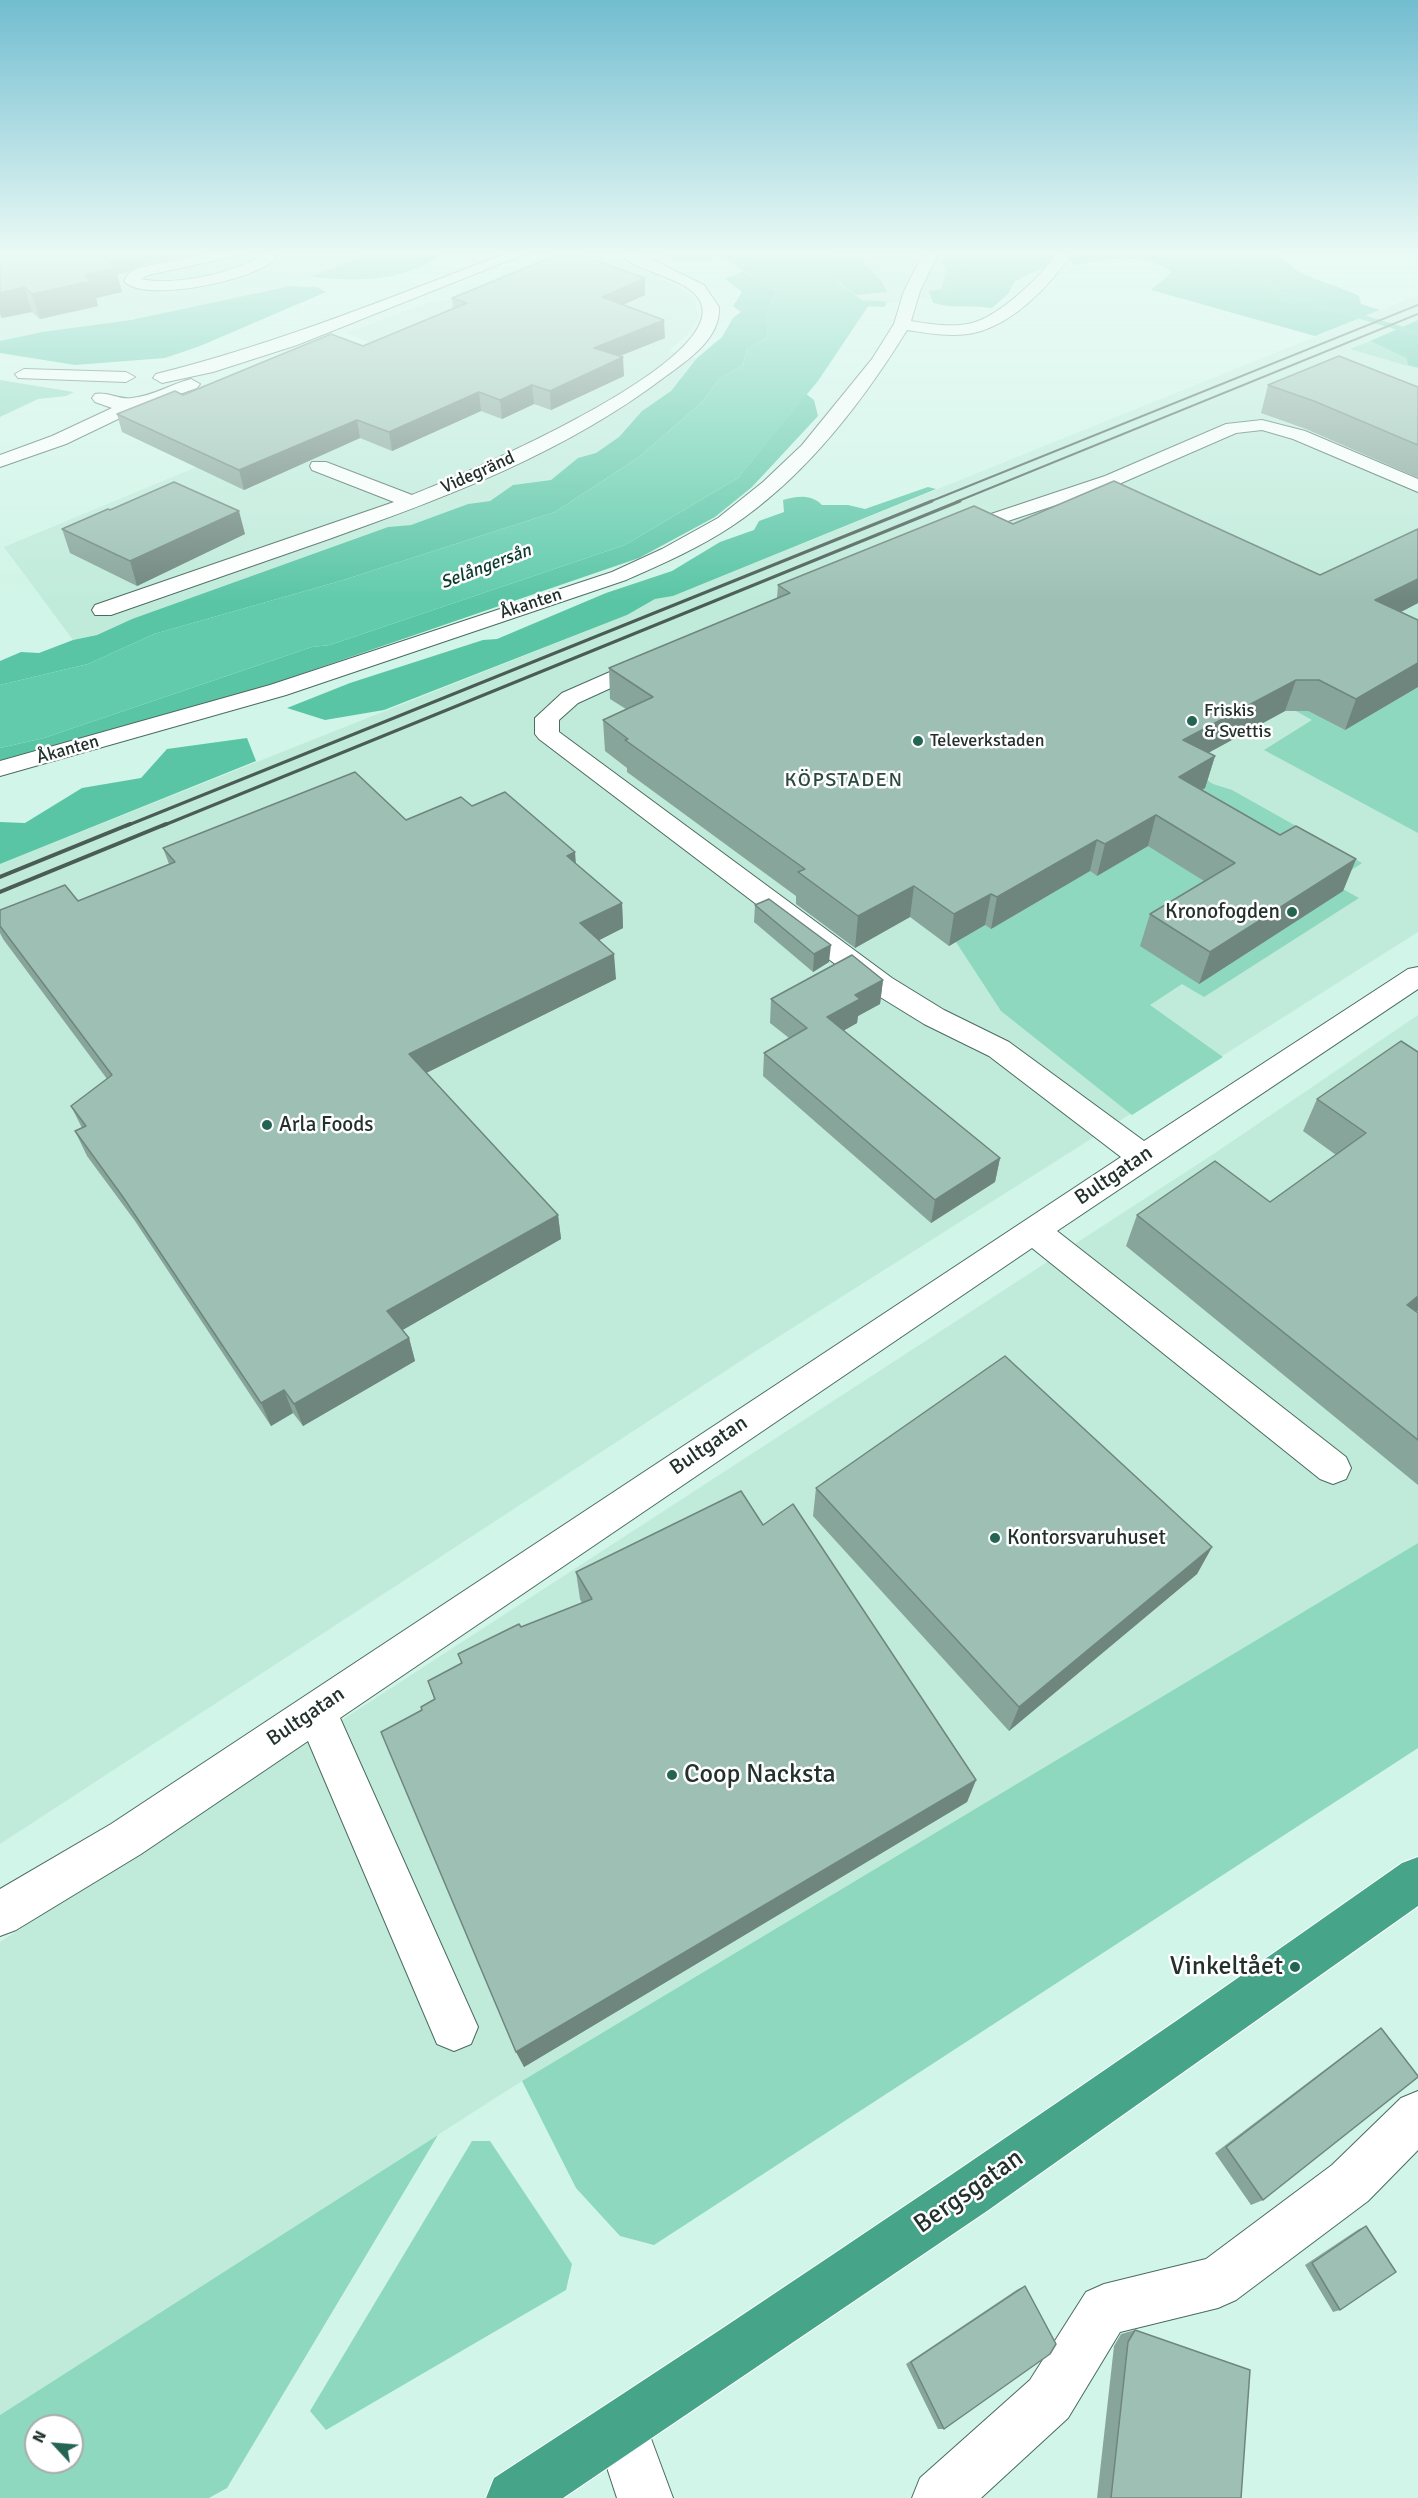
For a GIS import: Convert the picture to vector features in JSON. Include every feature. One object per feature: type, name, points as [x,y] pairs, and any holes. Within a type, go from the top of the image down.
[{"type":"highway","name":"Bergsgatan","points":[[514,2498],[812,2300],[1295,1967],[1418,1879]]},
{"type":"street","points":[[137,404],[117,404],[100,394],[17,373],[126,377],[165,384],[218,375],[233,369]]},
{"type":"street","name":"Videgränd","points":[[103,610],[413,502],[524,453],[573,428],[641,386],[663,369]]},
{"type":"street","name":"Åkanten","points":[[0,769],[278,690],[619,576],[669,553],[724,522],[770,486],[809,449],[873,369]]},
{"type":"street","points":[[0,452],[75,421],[91,412],[106,384],[126,377]]},
{"type":"street","points":[[0,461],[59,440],[137,404],[156,399],[165,384]]},
{"type":"street","points":[[939,539],[1112,480],[1232,428],[1262,425],[1299,435],[1418,486]]},
{"type":"street","points":[[319,466],[413,502]]},
{"type":"street","points":[[674,651],[570,698],[547,718],[547,734],[882,985],[934,1017],[999,1049],[1143,1157]]},
{"type":"street","name":"Bultgatan","points":[[0,1914],[126,1839],[1033,1230],[1418,976]]},
{"type":"street","points":[[1033,1230],[1333,1468]]},
{"type":"street","points":[[316,1711],[454,2027]]},
{"type":"street","points":[[940,2498],[1049,2399],[1104,2310],[1218,2282],[1350,2183],[1418,2115]]},
{"type":"street","points":[[621,2428],[645,2498]]},
{"type":"shaded area","points":[[433,369],[689,369],[671,391],[642,411],[619,437],[596,453],[578,458],[551,480],[513,485],[490,501],[468,504],[411,525],[388,527],[132,619],[97,635],[73,640],[4,547]]},
{"type":"shaded area","points":[[689,369],[737,369],[720,378],[701,403],[639,457],[555,512],[340,581],[154,634],[88,664],[0,685],[0,661],[21,652],[39,653],[73,640],[97,635],[132,619],[388,527],[411,525],[468,504],[490,501],[513,485],[551,480],[578,458],[596,453],[619,437],[642,411],[671,391]]},
{"type":"shaded area","points":[[1236,369],[1418,369],[1418,932],[756,1351],[0,1844],[0,864],[627,615],[655,599],[673,596]]},
{"type":"shaded area","points":[[0,380],[74,392],[66,396],[38,399],[0,417]]},
{"type":"shaded area","points":[[806,394],[814,400],[818,416],[752,487],[715,517],[639,558],[234,697],[0,765],[0,748],[44,738],[312,647],[330,645],[625,545],[738,478]]},
{"type":"shaded area","points":[[928,487],[936,489],[673,596],[655,599],[627,615],[384,710],[325,720],[287,708],[350,683],[483,640],[497,639],[606,593],[672,571],[720,542],[754,530],[759,521],[784,512],[783,500],[804,497],[818,501],[822,505],[848,505],[865,509]]},
{"type":"shaded area","points":[[1418,687],[1418,833],[1264,750],[1312,720],[1296,711],[1294,704],[1345,730]]},
{"type":"shaded area","points":[[247,738],[256,761],[0,864],[0,822],[25,823],[82,788],[141,778],[167,749]]},
{"type":"shaded area","points":[[1202,777],[1213,784],[1232,790],[1362,863],[1332,883],[1359,898],[1204,997],[1182,984],[1150,1005],[1223,1057],[1132,1115],[1001,1011],[956,942],[985,925],[991,929],[1090,871],[1097,876]]},
{"type":"shaded area","points":[[1418,1015],[1418,1543],[522,2081],[0,2415],[0,1942],[1215,1153]]},
{"type":"shaded area","points":[[1418,1543],[1418,1748],[654,2245],[620,2236],[576,2188],[522,2081]]},
{"type":"shaded area","points":[[438,2135],[227,2488],[209,2498],[0,2498],[0,2415]]},
{"type":"shaded area","points":[[472,2141],[490,2141],[572,2264],[566,2290],[326,2430],[310,2411]]},
{"type":"water","name":"Selångersån","points":[[737,369],[826,369],[738,478],[625,545],[330,645],[312,647],[44,738],[0,748],[0,685],[88,664],[154,634],[340,581],[555,512],[639,457],[701,403],[720,378]]},
{"type":"building","points":[[247,369],[598,369],[550,391],[532,385],[500,400],[479,392],[389,432],[357,420],[239,470],[117,414],[175,391],[183,395]]},
{"type":"building","points":[[1308,369],[1371,369],[1418,387],[1418,445],[1314,401],[1268,385]]},
{"type":"building","name":"Televerkstaden","points":[[1114,481],[1320,575],[1418,529],[1418,579],[1375,600],[1418,620],[1418,663],[1356,699],[1319,680],[1296,680],[1183,740],[1215,756],[1179,777],[1280,835],[1296,826],[1356,859],[1210,952],[1150,914],[1235,863],[1156,815],[1105,844],[1097,840],[997,897],[991,894],[954,914],[914,886],[858,916],[798,872],[805,869],[625,740],[628,739],[603,720],[653,697],[609,668],[790,593],[778,585],[974,506],[1013,524]]},
{"type":"building","points":[[174,482],[239,511],[130,561],[62,529],[110,510]]},
{"type":"building","name":"Arla Foods","points":[[355,772],[406,820],[461,797],[472,806],[505,792],[575,852],[567,856],[622,903],[580,923],[614,954],[409,1054],[558,1215],[387,1311],[409,1338],[294,1404],[284,1390],[261,1403],[123,1197],[75,1131],[86,1126],[71,1106],[112,1075],[0,926],[0,910],[65,885],[78,901],[175,862],[163,848]]},
{"type":"building","points":[[769,899],[831,945],[814,954],[755,905]]},
{"type":"building","points":[[852,955],[883,980],[855,995],[860,999],[827,1017],[1000,1158],[935,1200],[764,1053],[807,1028],[771,999]]},
{"type":"building","points":[[1401,1041],[1418,1052],[1418,1296],[1407,1305],[1418,1313],[1418,1440],[1137,1215],[1215,1161],[1270,1202],[1366,1133],[1317,1099]]},
{"type":"building","points":[[1005,1356],[1212,1547],[1019,1707],[816,1488]]},
{"type":"building","points":[[741,1491],[763,1525],[793,1504],[976,1780],[516,2052],[381,1732],[422,1710],[421,1707],[435,1699],[428,1681],[462,1663],[458,1654],[519,1624],[521,1627],[592,1599],[576,1572]]},
{"type":"building","points":[[1381,2028],[1418,2077],[1263,2200],[1226,2147]]},
{"type":"building","points":[[1366,2226],[1396,2272],[1340,2310],[1312,2263]]},
{"type":"building","points":[[1025,2286],[1056,2344],[1050,2354],[944,2429],[911,2362]]},
{"type":"building","points":[[1135,2330],[1250,2370],[1241,2498],[1111,2498],[1128,2342]]},
{"type":"railway","points":[[929,502],[1260,369]]},
{"type":"railway","points":[[956,502],[1284,369]]},
{"type":"railway","points":[[126,826],[932,501]]},
{"type":"railway","points":[[162,826],[960,501]]},
{"type":"railway","points":[[0,877],[130,824]]},
{"type":"railway","points":[[0,892],[166,824]]},
{"type":"place","name":"Friskis & Svettis","points":[[1192,721]]},
{"type":"place","name":"Televerkstaden","points":[[918,741]]},
{"type":"place","name":"Kronofogden","points":[[1292,912]]},
{"type":"place","name":"Arla Foods","points":[[267,1125]]},
{"type":"place","name":"Kontorsvaruhuset","points":[[995,1538]]},
{"type":"place","name":"Coop Nacksta","points":[[672,1775]]},
{"type":"place","name":"Vinkeltået","points":[[1295,1967]]},
{"type":"district","name":"KÖPSTADEN","points":[[844,781]]}]
